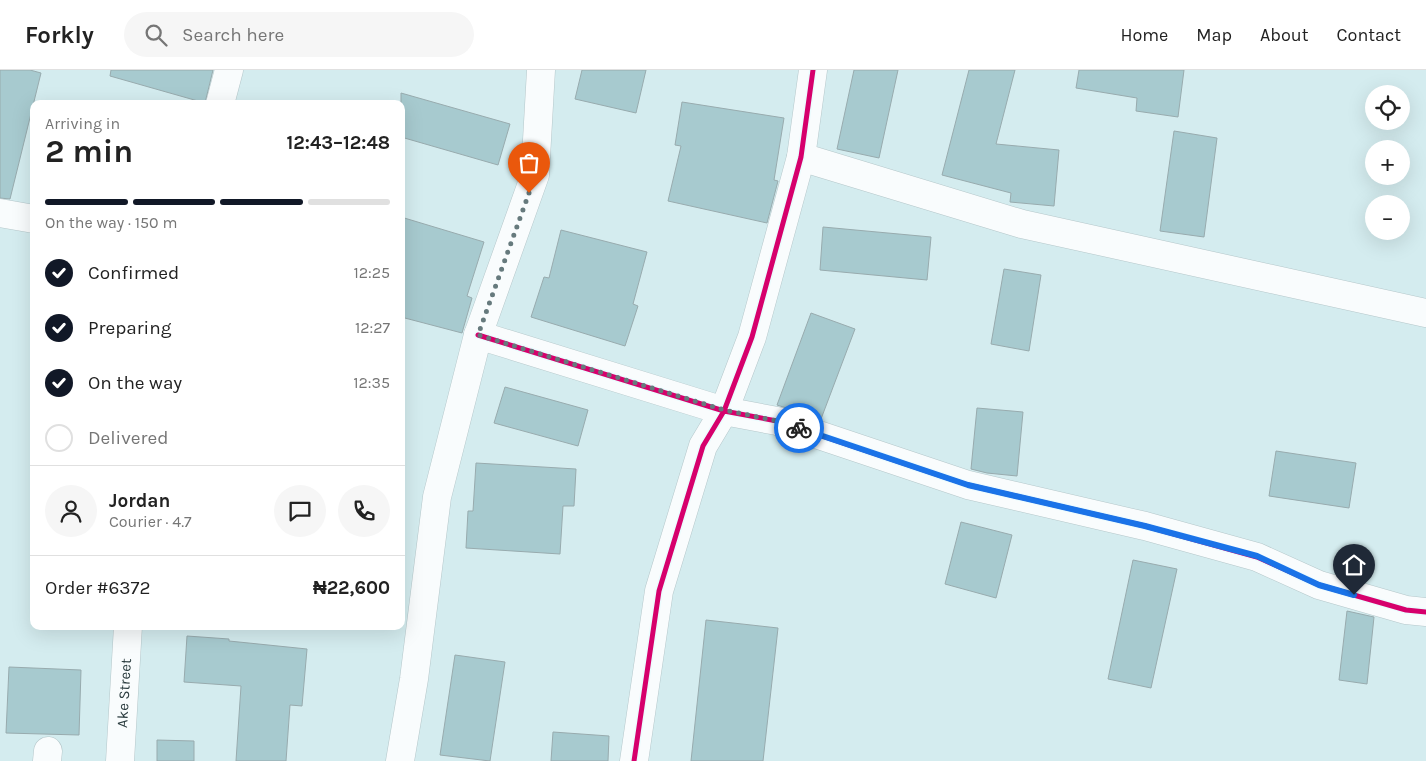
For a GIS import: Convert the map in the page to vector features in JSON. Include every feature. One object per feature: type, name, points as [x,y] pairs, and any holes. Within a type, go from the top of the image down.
[{"type":"street","points":[[221,100],[229,70]]},
{"type":"street","points":[[400,761],[414,680],[437,497],[478,335],[535,175],[541,70]]},
{"type":"street","points":[[634,761],[659,591],[703,446],[724,410],[752,337],[801,157],[813,70]]},
{"type":"street","points":[[801,157],[1022,224],[1426,313]]},
{"type":"street","points":[[0,213],[30,218]]},
{"type":"street","points":[[478,335],[724,410],[777,421],[968,485],[1145,526],[1257,556],[1319,585],[1406,610],[1426,612]]},
{"type":"street","name":"Ake Street","points":[[120,761],[128,630]]},
{"type":"building","points":[[0,70],[30,70],[41,73],[34,100],[30,100],[30,118],[10,199],[0,198]]},
{"type":"building","points":[[111,70],[213,70],[206,100],[194,100],[110,76]]},
{"type":"building","points":[[582,70],[646,70],[636,113],[575,99]]},
{"type":"building","points":[[854,70],[898,70],[879,158],[837,149]]},
{"type":"building","points":[[969,70],[1015,70],[996,144],[1059,150],[1054,206],[1010,202],[1011,193],[942,175]]},
{"type":"building","points":[[1079,70],[1184,70],[1178,117],[1136,111],[1137,98],[1076,88]]},
{"type":"building","points":[[401,93],[510,124],[498,165],[405,138],[405,100],[401,100]]},
{"type":"building","points":[[682,102],[784,118],[774,180],[778,181],[767,223],[668,201],[681,146],[675,145]]},
{"type":"building","points":[[1174,131],[1217,138],[1204,237],[1160,231]]},
{"type":"building","points":[[405,218],[484,242],[467,296],[472,298],[462,333],[405,318]]},
{"type":"building","points":[[823,227],[931,237],[927,280],[820,270]]},
{"type":"building","points":[[561,230],[647,252],[633,304],[638,306],[625,346],[531,317],[544,277],[549,278]]},
{"type":"building","points":[[1004,269],[1041,275],[1029,351],[991,344]]},
{"type":"building","points":[[811,313],[855,329],[821,419],[777,405]]},
{"type":"building","points":[[505,387],[588,410],[578,446],[494,423]]},
{"type":"building","points":[[977,408],[1023,412],[1017,476],[987,473],[971,469]]},
{"type":"building","points":[[1276,451],[1356,463],[1349,508],[1269,496]]},
{"type":"building","points":[[476,463],[576,469],[574,506],[563,506],[560,554],[466,548],[468,511],[473,511]]},
{"type":"building","points":[[961,522],[1012,535],[996,598],[945,584]]},
{"type":"building","points":[[1133,560],[1177,569],[1151,688],[1108,679]]},
{"type":"building","points":[[1347,611],[1374,617],[1367,684],[1339,680]]},
{"type":"building","points":[[706,620],[778,628],[763,761],[691,761]]},
{"type":"building","points":[[187,636],[229,639],[229,641],[307,649],[302,706],[290,705],[286,761],[236,761],[241,686],[184,682]]},
{"type":"building","points":[[455,655],[505,662],[490,761],[440,755]]},
{"type":"building","points":[[9,667],[81,670],[79,735],[6,733]]},
{"type":"building","points":[[553,732],[609,736],[608,761],[551,761]]},
{"type":"building","points":[[157,740],[194,741],[194,761],[157,761]]},
{"type":"cycle path","points":[[634,761],[659,591],[703,446],[724,411],[752,337],[801,157],[813,70]]},
{"type":"cycle path","points":[[478,335],[724,411],[777,421],[968,485],[1145,526],[1257,557],[1319,585],[1406,610],[1426,612]]},
{"type":"way so far","points":[[529,193],[478,335],[724,410],[777,421],[799,428]]},
{"type":"route","points":[[799,428],[968,485],[1145,526],[1257,556],[1319,585],[1354,595]]}]
